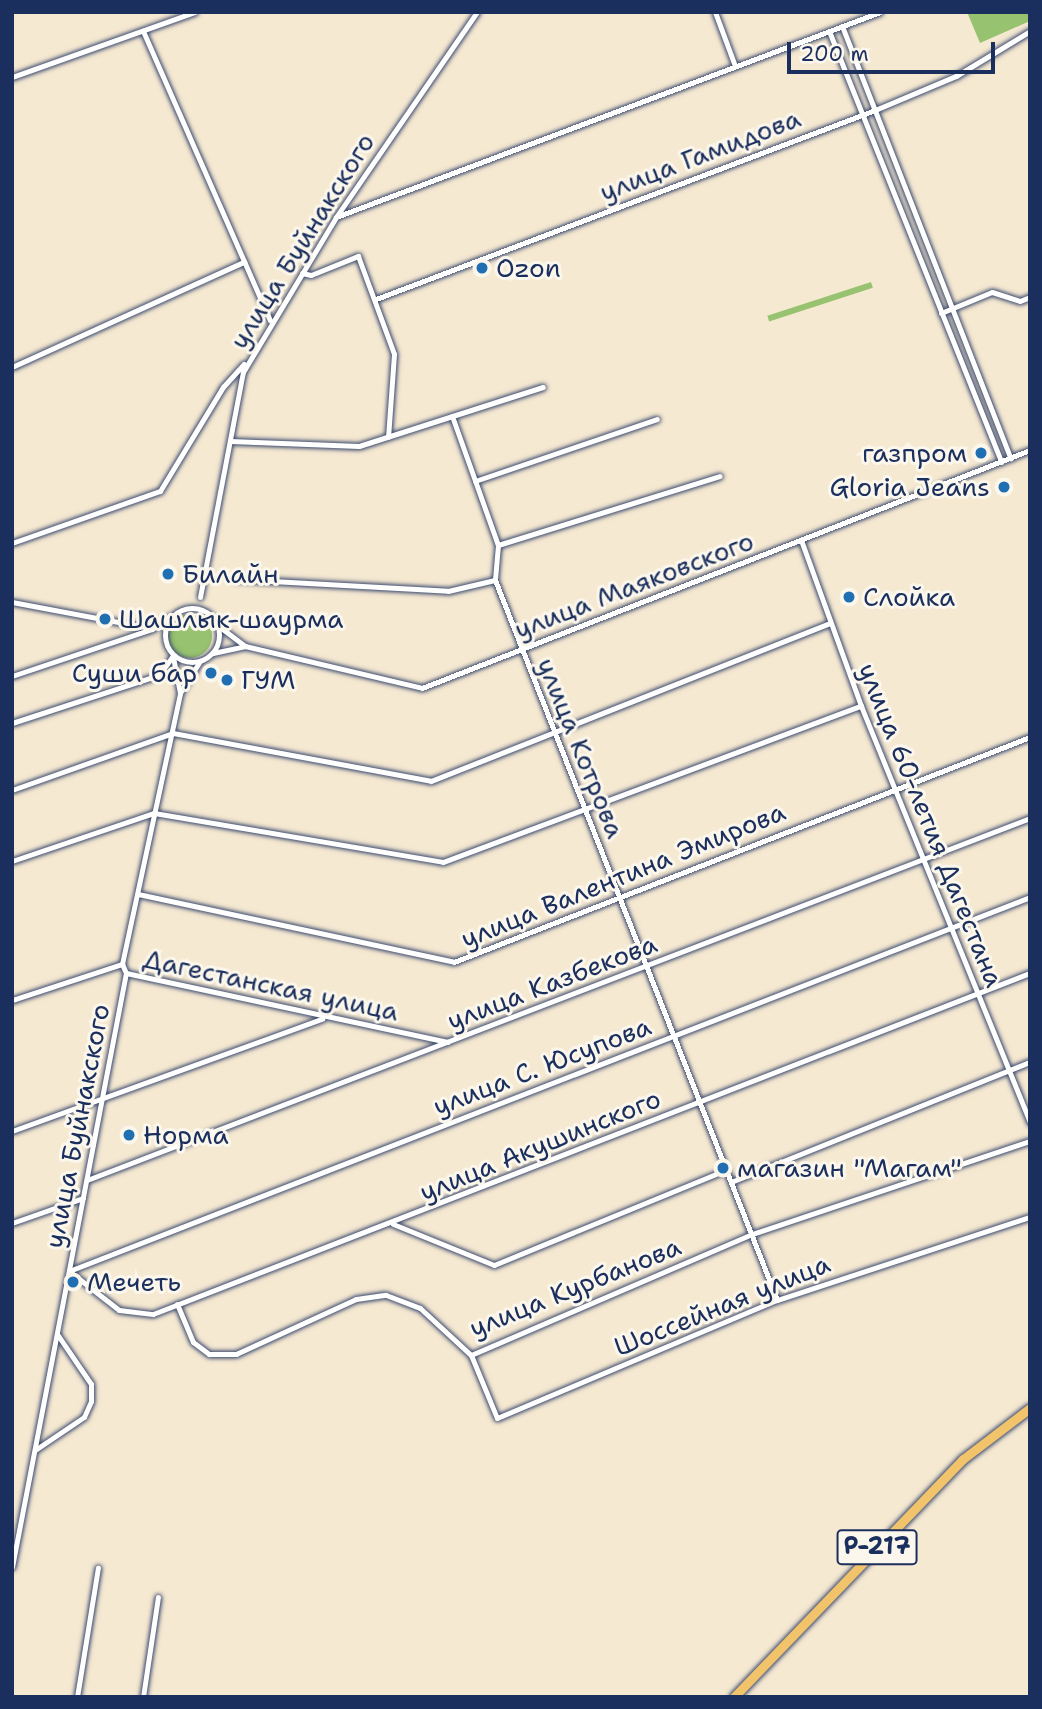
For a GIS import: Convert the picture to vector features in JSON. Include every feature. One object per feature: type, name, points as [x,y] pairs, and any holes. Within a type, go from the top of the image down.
[{"type":"highway","name":"Р-217","points":[[734,1697],[963,1459],[1030,1408]]},
{"type":"street","points":[[12,77],[195,12]]},
{"type":"street","name":"улица Буйнакского","points":[[200,597],[249,359],[270,320],[336,217],[477,12]]},
{"type":"street","points":[[715,12],[735,66]]},
{"type":"street","points":[[856,12],[859,20]]},
{"type":"street","points":[[336,217],[880,12]]},
{"type":"street","points":[[842,26],[1010,458]]},
{"type":"street","points":[[143,31],[270,320]]},
{"type":"street","points":[[829,31],[1001,462]]},
{"type":"street","name":"улица Гамидова","points":[[376,299],[875,110],[956,76],[1030,31]]},
{"type":"street","points":[[908,229],[919,224]]},
{"type":"street","points":[[302,273],[311,275],[356,254],[376,299],[394,354],[388,437]]},
{"type":"street","points":[[12,367],[244,262]]},
{"type":"street","points":[[941,313],[992,292],[1020,301],[1030,297]]},
{"type":"street","points":[[12,543],[160,491],[223,387],[249,359]]},
{"type":"street","points":[[230,441],[359,446],[543,387]]},
{"type":"street","name":"улица Котрова","points":[[452,416],[498,545],[495,580],[777,1300]]},
{"type":"street","points":[[475,481],[657,419]]},
{"type":"street","name":"улица Маяковского","points":[[244,646],[422,688],[1030,450]]},
{"type":"street","points":[[498,545],[719,476]]},
{"type":"street","name":"улица 60-летия Дагестана","points":[[801,540],[861,706],[1030,1123]]},
{"type":"street","name":"улица Маяковского","points":[[236,579],[448,591],[495,580]]},
{"type":"street","points":[[12,676],[152,629],[200,597],[218,626],[244,646]]},
{"type":"street","points":[[12,602],[152,629],[165,642],[173,656],[180,693],[122,964],[12,1000]]},
{"type":"street","points":[[180,610],[208,612]]},
{"type":"street","points":[[165,642],[173,615]]},
{"type":"street","points":[[12,790],[173,733],[431,781],[830,623]]},
{"type":"street","points":[[213,653],[218,626]]},
{"type":"street","points":[[180,693],[201,661],[213,653],[244,646]]},
{"type":"street","points":[[173,656],[201,661]]},
{"type":"street","points":[[12,723],[159,675],[173,656]]},
{"type":"street","points":[[12,861],[154,813],[443,862],[586,813],[861,706]]},
{"type":"street","name":"улица Валентина Эмирова","points":[[138,894],[454,962],[1030,737]]},
{"type":"street","name":"улица Казбекова","points":[[87,1180],[450,1043],[1030,818]]},
{"type":"street","name":"улица С. Юсупова","points":[[69,1271],[1030,897]]},
{"type":"street","name":"улица Буйнакского","points":[[12,1567],[15,1532],[35,1450],[126,973],[122,964]]},
{"type":"street","name":"Дагестанская улица","points":[[126,973],[322,1019],[450,1043]]},
{"type":"street","name":"улица Акушинского","points":[[69,1271],[119,1310],[153,1314],[393,1224],[1030,973]]},
{"type":"street","points":[[12,1130],[322,1019]]},
{"type":"street","points":[[731,1182],[1030,1062]]},
{"type":"street","name":"улица Курбанова","points":[[177,1304],[193,1342],[209,1354],[236,1354],[356,1299],[386,1295],[420,1308],[471,1355],[752,1234],[1030,1141]]},
{"type":"street","points":[[393,1224],[494,1265],[726,1170]]},
{"type":"street","points":[[12,1223],[83,1198]]},
{"type":"street","name":"Шоссейная улица","points":[[471,1355],[498,1418],[777,1300],[1030,1217]]},
{"type":"street","points":[[35,1450],[84,1417],[91,1401],[91,1384],[57,1334]]},
{"type":"street","points":[[77,1697],[98,1568]]},
{"type":"street","points":[[143,1697],[158,1597]]},
{"type":"green space","points":[[967,12],[1030,12],[1030,21],[980,43]]},
{"type":"green space","points":[[871,282],[873,288],[769,321],[767,316]]},
{"type":"green space","points":[[190,614],[206,620],[212,636],[206,652],[190,658],[174,652],[168,636],[174,620]]},
{"type":"place","name":"Ozon","points":[[482,268]]},
{"type":"place","name":"газпром","points":[[981,453]]},
{"type":"place","name":"Gloria Jeans","points":[[1004,487]]},
{"type":"place","name":"Билайн","points":[[168,574]]},
{"type":"place","name":"Слойка","points":[[849,597]]},
{"type":"place","name":"Шашлык-шаурма","points":[[105,619]]},
{"type":"place","name":"Суши бар","points":[[211,673]]},
{"type":"place","name":"ГУМ","points":[[227,680]]},
{"type":"place","name":"Норма","points":[[129,1135]]},
{"type":"place","name":"магазин \"Магам\"","points":[[723,1168]]},
{"type":"place","name":"Мечеть","points":[[73,1282]]}]
